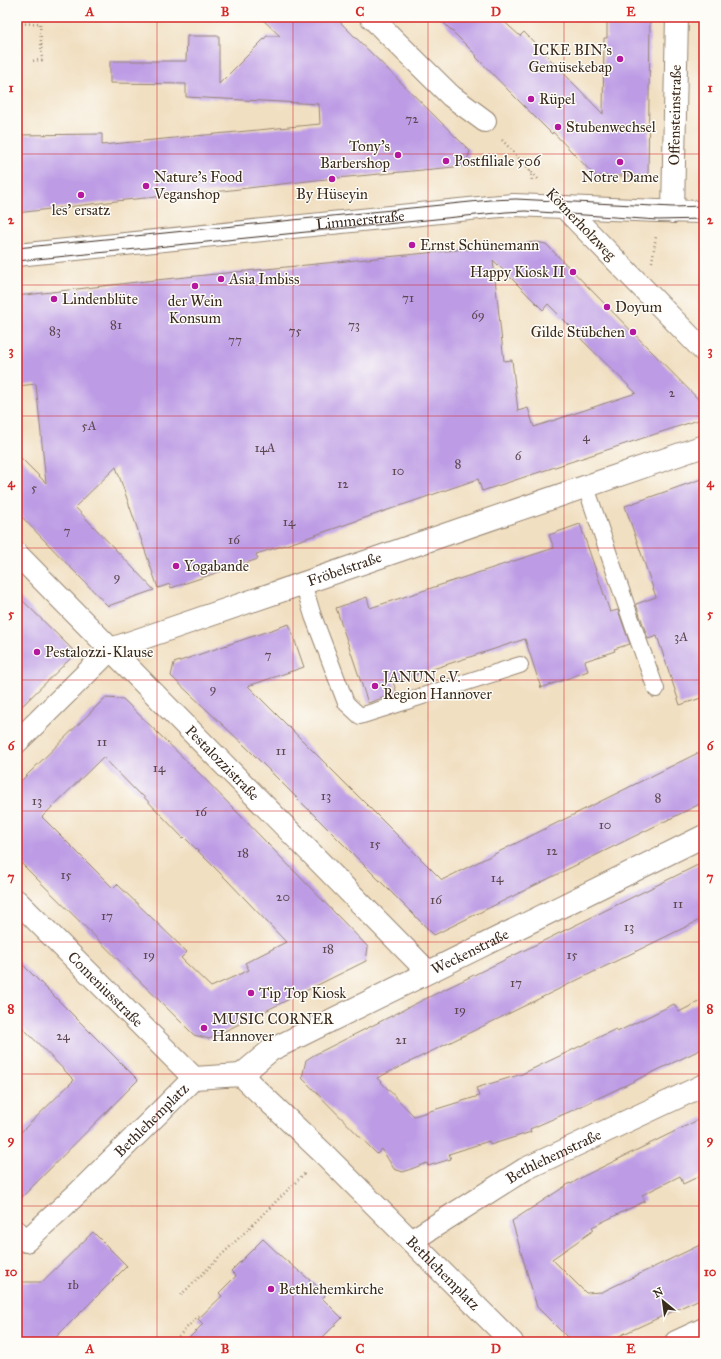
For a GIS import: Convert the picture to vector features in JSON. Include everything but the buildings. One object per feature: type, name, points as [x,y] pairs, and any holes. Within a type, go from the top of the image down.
[{"type":"street","points":[[371,17],[451,96],[485,121]]},
{"type":"street","name":"Offensteinstraße","points":[[666,212],[674,161],[677,17]]},
{"type":"street","name":"Limmerstraße","points":[[17,255],[514,205],[666,212],[704,212]]},
{"type":"street","name":"Kötnerholzweg","points":[[564,207],[704,351]]},
{"type":"street","name":"Fröbelstraße","points":[[17,742],[111,649],[704,446]]},
{"type":"street","name":"Pestalozzistraße","points":[[17,554],[428,972]]},
{"type":"street","name":"Weckenstraße","points":[[242,1074],[271,1050],[704,836]]},
{"type":"street","name":"Comeniusstraße","points":[[17,901],[194,1078]]},
{"type":"street","name":"Bethlehemplatz","points":[[22,1237],[80,1192],[194,1078],[242,1074],[512,1342]]},
{"type":"street","name":"Bethlehemstraße","points":[[411,1241],[525,1169],[704,1085]]},
{"type":"street","points":[[676,1342],[704,1329]]},
{"type":"lane","points":[[586,487],[641,632],[656,690]]},
{"type":"lane","points":[[303,583],[313,616],[346,702],[360,716],[520,665]]},
{"type":"path","points":[[17,24],[40,23],[42,60],[32,61]]},
{"type":"path","name":"Kötnerholzweg","points":[[485,121],[564,207]]},
{"type":"path","points":[[648,294],[666,212]]},
{"type":"path","points":[[181,1295],[324,1154]]},
{"type":"path","points":[[172,1342],[200,1314]]},
{"type":"tram line","points":[[17,248],[490,200],[516,199],[673,207],[704,206]]},
{"type":"tram line","points":[[17,261],[506,212],[525,211],[658,220],[704,219]]},
{"type":"place","name":"ICKE BIN's Gemüsekebap","points":[[620,59]]},
{"type":"place","name":"Rüpel","points":[[531,99]]},
{"type":"place","name":"Stubenwechsel","points":[[558,127]]},
{"type":"place","name":"Tony's Barbershop","points":[[398,155]]},
{"type":"place","name":"Postfiliale 506","points":[[446,161]]},
{"type":"place","name":"Notre Dame","points":[[620,162]]},
{"type":"place","name":"By Hüseyin","points":[[332,179]]},
{"type":"place","name":"Nature's Food Veganshop","points":[[146,186]]},
{"type":"place","name":"les' ersatz","points":[[81,195]]},
{"type":"place","name":"Ernst Schünemann","points":[[412,245]]},
{"type":"place","name":"Happy Kiosk II","points":[[573,272]]},
{"type":"place","name":"Asia Imbiss","points":[[221,279]]},
{"type":"place","name":"der Wein Konsum","points":[[195,286]]},
{"type":"place","name":"Lindenblüte","points":[[54,299]]},
{"type":"place","name":"Doyum","points":[[607,307]]},
{"type":"place","name":"Gilde Stübchen","points":[[633,332]]},
{"type":"place","name":"Yogabande","points":[[176,566]]},
{"type":"place","name":"Pestalozzi-Klause","points":[[37,652]]},
{"type":"place","name":"JANUN e.V. Region Hannover","points":[[375,686]]},
{"type":"place","name":"Tip Top Kiosk","points":[[251,993]]},
{"type":"place","name":"MUSIC CORNER Hannover","points":[[204,1028]]},
{"type":"place","name":"Bethlehemkirche","points":[[271,1289]]}]
